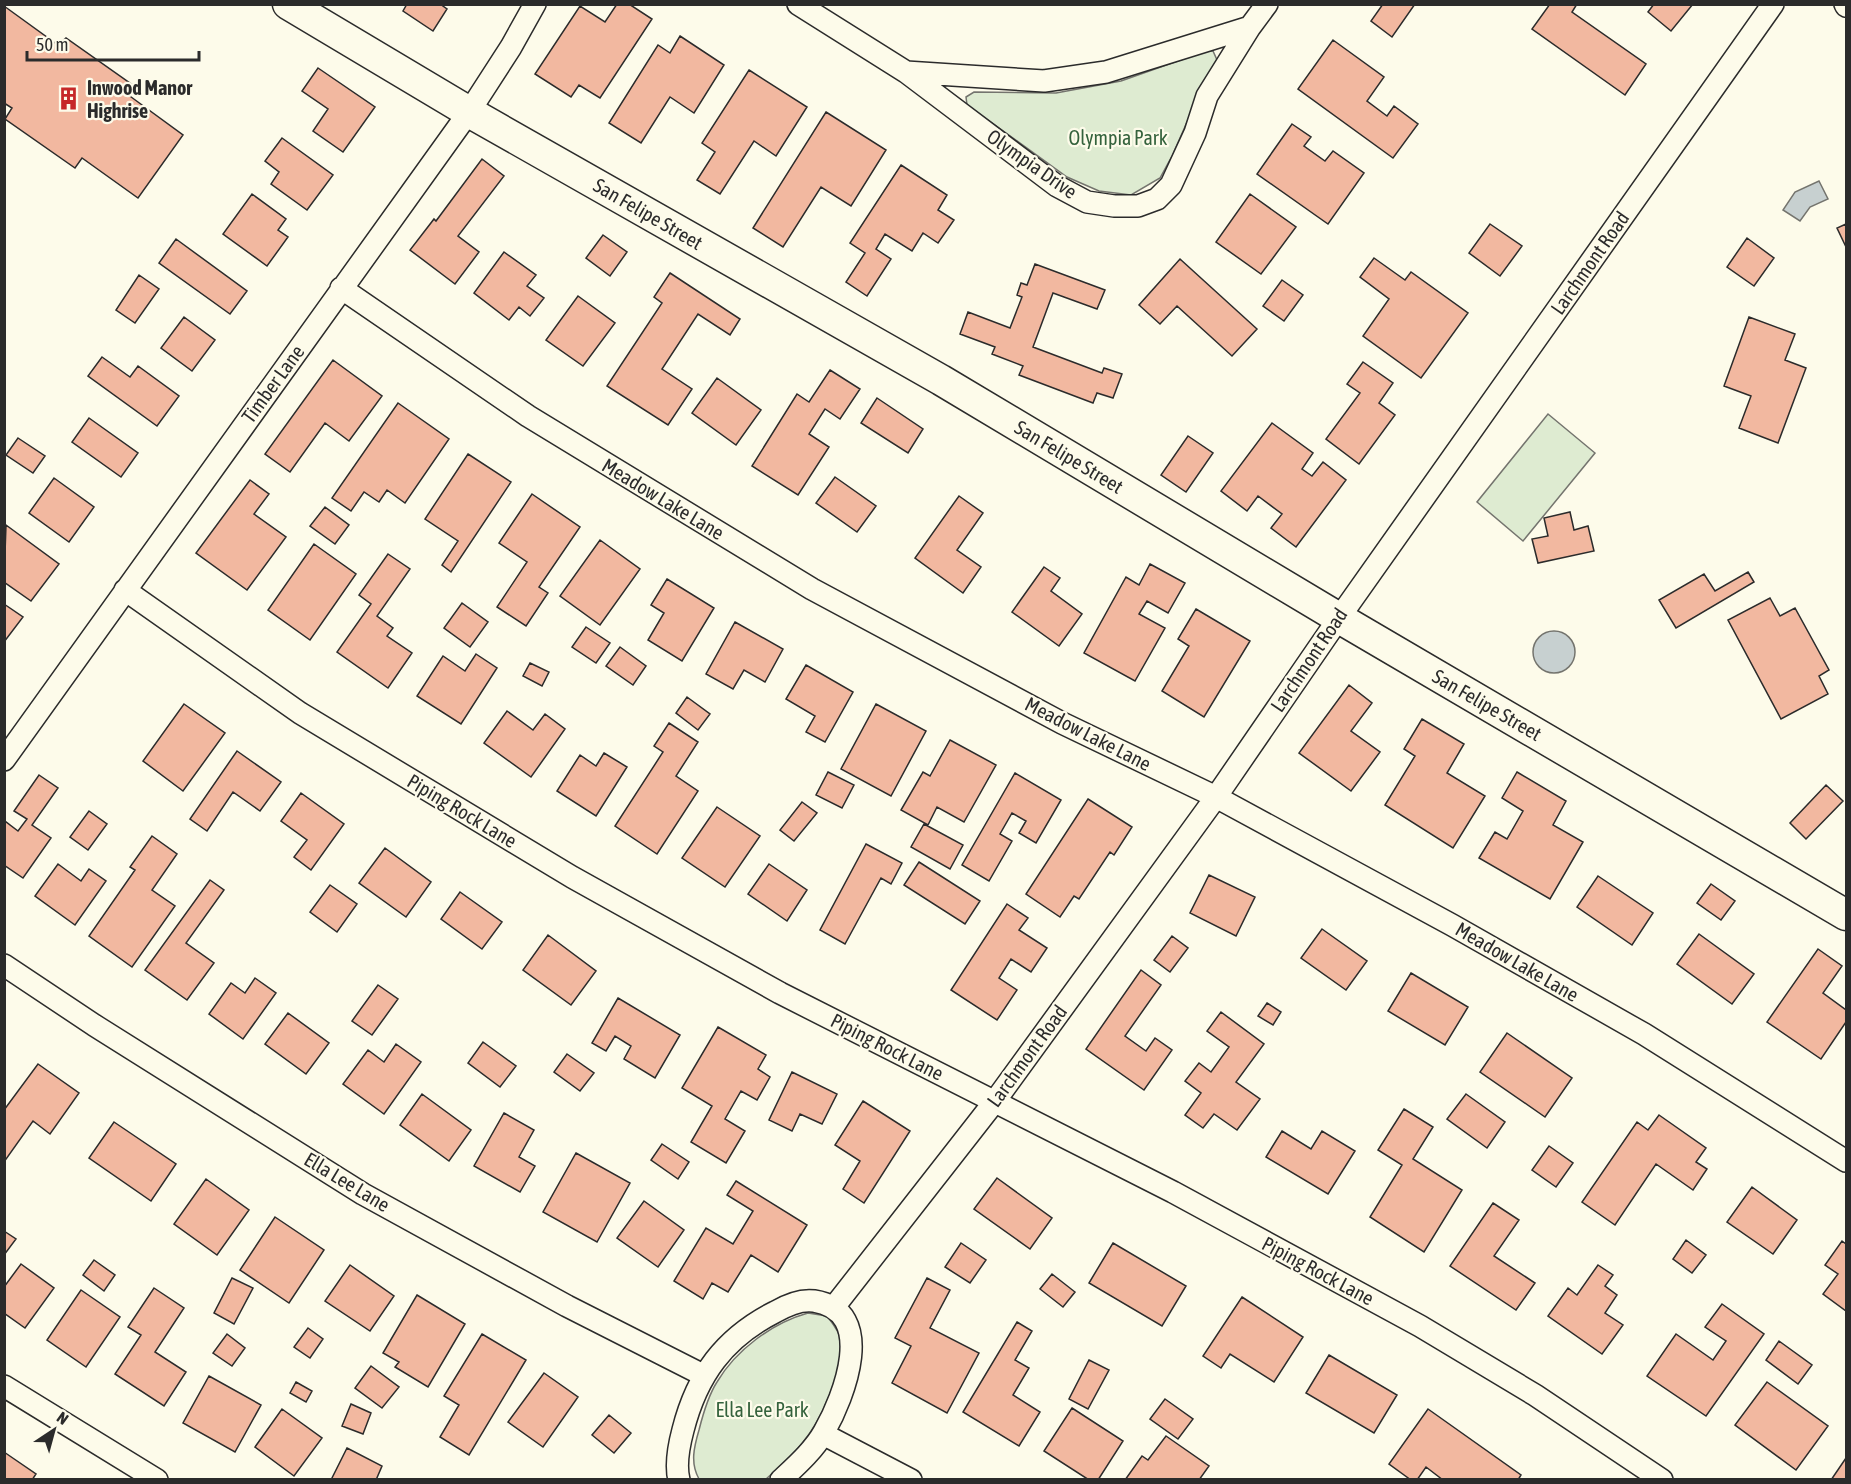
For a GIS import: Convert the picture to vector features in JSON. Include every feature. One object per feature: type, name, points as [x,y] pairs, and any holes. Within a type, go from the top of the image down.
[{"type":"main road","name":"San Felipe Street","points":[[288,4],[469,112],[941,380],[1338,618],[1846,915]]},
{"type":"street","name":"Timber Lane","points":[[4,760],[469,112],[511,47],[535,4]]},
{"type":"street","name":"Olympia Drive","points":[[798,4],[906,72],[1056,186],[1087,202],[1114,206],[1138,206],[1157,199],[1171,185],[1196,133],[1207,96],[1267,4]]},
{"type":"street","name":"Larchmont Road","points":[[834,1307],[995,1101],[1216,797],[1338,618],[1773,4]]},
{"type":"street","name":"Olympia Drive","points":[[906,72],[1044,81],[1106,72],[1250,27]]},
{"type":"street","name":"Meadow Lake Lane","points":[[341,288],[528,416],[812,589],[1062,723],[1216,797],[1452,925],[1634,1029],[1846,1161]]},
{"type":"street","name":"Piping Rock Lane","points":[[126,590],[300,712],[572,877],[780,993],[1173,1192],[1420,1326],[1534,1395],[1662,1479]]},
{"type":"street","name":"Ella Lee Lane","points":[[4,965],[94,1025],[363,1194],[567,1306],[703,1375]]},
{"type":"street","points":[[679,1479],[679,1446],[688,1410],[703,1375],[726,1346],[763,1318],[793,1303],[813,1301],[834,1307],[847,1324],[853,1343],[848,1372],[838,1404],[823,1434],[796,1466],[781,1479]]},
{"type":"street","points":[[4,1386],[157,1479]]},
{"type":"street","points":[[823,1434],[911,1479]]},
{"type":"green space","name":"Olympia Park","points":[[1206,51],[1213,51],[1217,60],[1207,77],[1172,156],[1160,178],[1131,195],[1099,191],[1067,177],[967,105],[966,97],[974,92],[1056,93],[1121,81]]},
{"type":"green space","points":[[1548,414],[1595,453],[1523,541],[1477,502]]},
{"type":"green space","name":"Ella Lee Park","points":[[808,1313],[827,1316],[840,1337],[841,1344],[836,1377],[817,1422],[790,1457],[766,1479],[699,1479],[694,1467],[694,1449],[706,1405],[717,1382],[734,1359],[756,1339],[781,1324]]},
{"type":"shaded area","points":[[1819,181],[1828,199],[1810,207],[1800,221],[1783,210],[1795,192]]},
{"type":"shaded area","points":[[1554,631],[1569,637],[1575,652],[1569,667],[1554,673],[1539,667],[1533,652],[1539,637]]},
{"type":"building","points":[[407,4],[440,4],[447,9],[433,31],[403,11]]},
{"type":"building","points":[[617,4],[629,4],[652,19],[600,98],[579,85],[571,97],[535,74],[580,6],[605,22]]},
{"type":"building","points":[[1383,4],[1415,4],[1392,37],[1371,21]]},
{"type":"building","points":[[1550,4],[1577,4],[1572,12],[1646,64],[1625,95],[1532,29]]},
{"type":"building","points":[[1654,4],[1693,4],[1671,31],[1648,12]]},
{"type":"building","name":"Inwood Manor Highrise","points":[[4,6],[58,45],[66,38],[134,86],[127,94],[183,135],[138,198],[82,158],[75,168],[5,119],[12,108],[4,103]]},
{"type":"building","points":[[680,36],[724,65],[694,113],[670,97],[641,143],[609,123],[658,45],[670,53]]},
{"type":"building","points":[[1333,40],[1384,77],[1367,101],[1387,116],[1394,106],[1418,124],[1393,158],[1298,89]]},
{"type":"building","points":[[318,68],[375,107],[343,152],[313,131],[328,109],[302,91]]},
{"type":"building","points":[[749,70],[807,107],[776,156],[754,141],[720,194],[697,180],[715,152],[702,143]]},
{"type":"building","points":[[826,112],[886,150],[851,206],[821,187],[783,247],[753,228]]},
{"type":"building","points":[[1292,124],[1311,137],[1304,146],[1325,161],[1333,151],[1364,173],[1328,224],[1257,174]]},
{"type":"building","points":[[282,138],[333,175],[307,210],[271,184],[279,172],[265,161]]},
{"type":"building","points":[[482,159],[504,176],[458,236],[479,252],[455,284],[410,250],[434,219],[436,221]]},
{"type":"building","points":[[901,165],[947,195],[938,210],[954,220],[938,243],[923,233],[912,251],[885,234],[876,249],[891,259],[867,296],[846,282],[865,253],[850,243]]},
{"type":"building","points":[[252,194],[286,219],[278,230],[288,237],[267,266],[223,234]]},
{"type":"building","points":[[1250,194],[1296,227],[1261,274],[1216,242]]},
{"type":"building","points":[[1490,224],[1522,246],[1500,276],[1469,253]]},
{"type":"building","points":[[1846,224],[1846,247],[1837,228]]},
{"type":"building","points":[[603,235],[627,252],[610,276],[586,258]]},
{"type":"building","points":[[1747,238],[1774,258],[1754,286],[1727,267]]},
{"type":"building","points":[[176,239],[247,291],[230,314],[159,263]]},
{"type":"building","points":[[504,252],[536,275],[527,286],[544,298],[530,316],[519,307],[509,320],[474,293]]},
{"type":"building","points":[[1374,258],[1405,280],[1411,272],[1468,313],[1421,378],[1363,336],[1389,299],[1360,277]]},
{"type":"building","points":[[1180,259],[1257,329],[1232,356],[1177,306],[1160,324],[1139,305]]},
{"type":"building","points":[[1035,264],[1105,290],[1097,309],[1053,293],[1033,347],[1102,373],[1104,368],[1122,374],[1113,398],[1097,393],[1093,403],[1019,375],[1023,366],[992,354],[995,347],[960,334],[968,312],[1010,328],[1022,297],[1017,295],[1021,283],[1027,285]]},
{"type":"building","points":[[670,273],[740,319],[730,335],[698,314],[662,369],[692,389],[668,425],[607,386],[662,303],[654,297]]},
{"type":"building","points":[[139,275],[159,289],[135,323],[116,310]]},
{"type":"building","points":[[1282,280],[1303,295],[1284,321],[1263,306]]},
{"type":"building","points":[[578,296],[615,323],[583,366],[546,340]]},
{"type":"building","points":[[184,317],[215,340],[192,371],[161,348]]},
{"type":"building","points":[[1749,317],[1795,334],[1785,360],[1806,368],[1778,443],[1739,428],[1751,396],[1724,386]]},
{"type":"building","points":[[102,357],[130,377],[138,366],[179,396],[157,426],[88,376]]},
{"type":"building","points":[[333,360],[382,396],[349,441],[325,423],[290,472],[265,454]]},
{"type":"building","points":[[1363,362],[1393,383],[1379,403],[1395,415],[1359,464],[1326,439],[1360,393],[1347,384]]},
{"type":"building","points":[[830,370],[860,389],[840,419],[825,409],[809,434],[829,447],[798,495],[752,466],[797,394],[809,402]]},
{"type":"building","points":[[717,378],[761,410],[736,445],[692,413]]},
{"type":"building","points":[[877,398],[923,429],[908,453],[861,423]]},
{"type":"building","points":[[398,403],[449,439],[405,503],[387,490],[379,502],[364,492],[351,511],[332,498]]},
{"type":"building","points":[[89,418],[138,453],[121,477],[72,442]]},
{"type":"building","points":[[1272,423],[1313,453],[1302,469],[1312,476],[1323,462],[1346,480],[1296,547],[1271,528],[1282,514],[1258,496],[1247,511],[1221,491]]},
{"type":"building","points":[[1188,436],[1213,453],[1186,492],[1161,475]]},
{"type":"building","points":[[18,438],[45,456],[33,473],[6,455]]},
{"type":"building","points":[[468,454],[511,482],[451,572],[442,565],[458,541],[425,519]]},
{"type":"building","points":[[835,477],[876,506],[857,532],[816,503]]},
{"type":"building","points":[[54,478],[94,507],[69,542],[29,513]]},
{"type":"building","points":[[250,480],[269,494],[254,514],[286,537],[247,590],[196,553]]},
{"type":"building","points":[[532,494],[580,527],[539,587],[548,593],[526,626],[497,607],[527,562],[499,543]]},
{"type":"building","points":[[959,496],[983,513],[957,550],[981,567],[963,593],[915,558]]},
{"type":"building","points":[[325,507],[349,525],[335,544],[310,526]]},
{"type":"building","points":[[1570,512],[1574,530],[1588,526],[1594,551],[1538,563],[1532,539],[1548,536],[1544,518]]},
{"type":"building","points":[[6,525],[59,564],[31,601],[4,582]]},
{"type":"building","points":[[600,540],[640,569],[600,625],[560,596]]},
{"type":"building","points":[[314,544],[356,574],[310,640],[268,610]]},
{"type":"building","points":[[388,554],[410,569],[377,616],[393,628],[387,636],[412,653],[388,688],[337,652],[371,604],[359,595]]},
{"type":"building","points":[[1150,564],[1185,583],[1168,613],[1147,601],[1139,614],[1165,628],[1135,681],[1084,653],[1126,577],[1139,585]]},
{"type":"building","points":[[1044,567],[1060,578],[1051,591],[1082,614],[1059,646],[1012,612]]},
{"type":"building","points":[[1748,572],[1754,582],[1676,628],[1659,600],[1704,574],[1715,591]]},
{"type":"building","points":[[667,579],[714,608],[682,661],[648,640],[664,613],[651,605]]},
{"type":"building","points":[[1770,598],[1780,616],[1795,608],[1829,670],[1819,676],[1828,694],[1781,719],[1728,620]]},
{"type":"building","points":[[462,603],[488,622],[470,647],[444,628]]},
{"type":"building","points":[[4,604],[23,617],[4,642]]},
{"type":"building","points":[[1196,609],[1250,641],[1204,717],[1162,691],[1189,646],[1178,639]]},
{"type":"building","points":[[735,622],[783,649],[765,682],[744,670],[733,689],[706,674]]},
{"type":"building","points":[[586,627],[610,643],[596,663],[572,647]]},
{"type":"building","points":[[620,647],[646,666],[633,685],[606,666]]},
{"type":"building","points":[[476,654],[497,668],[461,724],[417,696],[443,656],[465,671]]},
{"type":"building","points":[[530,663],[549,672],[542,686],[523,676]]},
{"type":"building","points":[[806,665],[853,692],[825,742],[806,732],[815,716],[786,699]]},
{"type":"building","points":[[1349,685],[1372,703],[1351,731],[1380,752],[1351,791],[1299,753]]},
{"type":"building","points":[[687,697],[710,714],[698,730],[676,713]]},
{"type":"building","points":[[184,704],[225,733],[183,791],[143,761]]},
{"type":"building","points":[[876,704],[926,731],[891,796],[841,769]]},
{"type":"building","points":[[507,711],[533,730],[545,714],[565,729],[531,777],[484,743]]},
{"type":"building","points":[[1422,719],[1464,744],[1447,773],[1485,796],[1453,848],[1385,805],[1415,756],[1404,749]]},
{"type":"building","points":[[669,723],[698,742],[676,776],[698,791],[657,854],[615,826],[663,752],[654,746]]},
{"type":"building","points":[[950,740],[996,765],[964,822],[937,807],[928,825],[901,810],[923,772],[930,776]]},
{"type":"building","points":[[237,751],[281,782],[260,811],[233,792],[207,831],[190,819]]},
{"type":"building","points":[[604,753],[627,767],[596,816],[557,791],[580,755],[596,766]]},
{"type":"building","points":[[828,772],[854,785],[842,808],[816,795]]},
{"type":"building","points":[[1517,772],[1566,801],[1553,825],[1583,842],[1550,899],[1479,858],[1495,832],[1507,839],[1523,811],[1502,798]]},
{"type":"building","points":[[1015,773],[1061,800],[1036,843],[1019,833],[1026,821],[1012,813],[1000,834],[1012,841],[989,881],[962,865]]},
{"type":"building","points":[[39,775],[58,788],[32,825],[51,838],[23,878],[4,865],[4,823],[6,822],[18,831],[27,819],[14,811]]},
{"type":"building","points":[[1826,785],[1843,801],[1806,839],[1790,823]]},
{"type":"building","points":[[301,793],[344,824],[311,870],[294,857],[307,840],[281,821]]},
{"type":"building","points":[[1088,799],[1132,827],[1114,855],[1110,852],[1079,899],[1074,896],[1060,917],[1026,894]]},
{"type":"building","points":[[802,802],[817,813],[794,841],[780,830]]},
{"type":"building","points":[[717,807],[760,836],[725,887],[682,858]]},
{"type":"building","points":[[89,811],[107,824],[88,850],[70,837]]},
{"type":"building","points":[[924,824],[963,845],[950,869],[911,847]]},
{"type":"building","points":[[152,836],[177,854],[152,890],[175,906],[132,967],[89,936],[135,870],[130,867]]},
{"type":"building","points":[[866,844],[902,863],[891,884],[881,878],[845,944],[820,930]]},
{"type":"building","points":[[385,848],[431,882],[406,917],[359,883]]},
{"type":"building","points":[[919,862],[980,901],[965,924],[904,885]]},
{"type":"building","points":[[58,864],[81,881],[89,869],[106,881],[75,925],[35,896]]},
{"type":"building","points":[[769,864],[807,890],[787,921],[748,894]]},
{"type":"building","points":[[1209,875],[1255,897],[1236,936],[1190,913]]},
{"type":"building","points":[[1598,876],[1653,913],[1632,945],[1577,907]]},
{"type":"building","points":[[210,880],[224,890],[186,943],[214,963],[187,1000],[145,970]]},
{"type":"building","points":[[1711,884],[1735,901],[1721,920],[1697,903]]},
{"type":"building","points":[[330,885],[357,904],[337,932],[310,912]]},
{"type":"building","points":[[460,892],[502,922],[482,949],[441,919]]},
{"type":"building","points":[[1007,904],[1028,918],[1019,930],[1047,948],[1031,972],[1011,959],[999,978],[1017,990],[997,1020],[951,990]]},
{"type":"building","points":[[1322,929],[1367,961],[1346,990],[1301,958]]},
{"type":"building","points":[[1699,934],[1754,974],[1732,1004],[1677,964]]},
{"type":"building","points":[[548,935],[596,971],[571,1005],[523,970]]},
{"type":"building","points":[[1172,936],[1188,948],[1170,972],[1154,960]]},
{"type":"building","points":[[1818,949],[1842,966],[1823,993],[1846,1010],[1846,1022],[1821,1059],[1767,1022]]},
{"type":"building","points":[[1141,970],[1161,985],[1125,1036],[1146,1051],[1155,1038],[1172,1050],[1144,1090],[1086,1049]]},
{"type":"building","points":[[1411,973],[1468,1007],[1445,1045],[1388,1011]]},
{"type":"building","points":[[255,978],[276,993],[243,1039],[209,1014],[231,983],[245,993]]},
{"type":"building","points":[[378,985],[398,999],[372,1035],[352,1021]]},
{"type":"building","points":[[618,998],[680,1035],[655,1078],[624,1059],[631,1046],[615,1036],[606,1051],[592,1043]]},
{"type":"building","points":[[1267,1003],[1281,1012],[1273,1025],[1258,1016]]},
{"type":"building","points":[[1221,1012],[1264,1044],[1236,1082],[1260,1099],[1237,1130],[1214,1114],[1203,1128],[1185,1115],[1201,1093],[1185,1081],[1199,1063],[1211,1072],[1229,1047],[1207,1031]]},
{"type":"building","points":[[288,1013],[329,1043],[306,1074],[265,1044]]},
{"type":"building","points":[[718,1027],[766,1055],[758,1069],[770,1077],[757,1100],[741,1091],[725,1119],[745,1131],[726,1163],[691,1142],[712,1106],[682,1088]]},
{"type":"building","points":[[1507,1033],[1572,1078],[1545,1117],[1480,1072]]},
{"type":"building","points":[[483,1042],[516,1066],[500,1087],[468,1063]]},
{"type":"building","points":[[396,1044],[421,1062],[384,1114],[343,1084],[368,1050],[384,1062]]},
{"type":"building","points":[[567,1054],[594,1073],[580,1091],[554,1072]]},
{"type":"building","points":[[38,1064],[79,1093],[50,1134],[33,1121],[4,1162],[4,1110]]},
{"type":"building","points":[[792,1072],[837,1094],[822,1124],[800,1114],[792,1131],[769,1120]]},
{"type":"building","points":[[422,1094],[471,1130],[449,1161],[400,1125]]},
{"type":"building","points":[[1466,1094],[1505,1122],[1487,1148],[1447,1119]]},
{"type":"building","points":[[863,1101],[910,1131],[864,1203],[843,1189],[860,1161],[835,1145]]},
{"type":"building","points":[[1404,1109],[1433,1127],[1413,1159],[1462,1190],[1424,1252],[1370,1217],[1402,1165],[1378,1150]]},
{"type":"building","points":[[504,1113],[534,1130],[519,1157],[535,1166],[520,1192],[474,1166]]},
{"type":"building","points":[[1659,1115],[1706,1148],[1696,1162],[1707,1169],[1693,1190],[1656,1164],[1615,1225],[1582,1202],[1637,1122],[1648,1130]]},
{"type":"building","points":[[114,1122],[176,1164],[151,1201],[89,1158]]},
{"type":"building","points":[[1282,1131],[1311,1149],[1322,1131],[1355,1151],[1328,1194],[1266,1157]]},
{"type":"building","points":[[662,1144],[689,1162],[678,1179],[651,1160]]},
{"type":"building","points":[[1549,1146],[1573,1163],[1556,1187],[1532,1170]]},
{"type":"building","points":[[576,1153],[630,1183],[597,1242],[543,1212]]},
{"type":"building","points":[[997,1178],[1052,1218],[1030,1249],[974,1209]]},
{"type":"building","points":[[206,1179],[249,1210],[217,1255],[174,1224]]},
{"type":"building","points":[[736,1181],[807,1225],[778,1272],[751,1255],[728,1292],[712,1283],[703,1299],[674,1281],[706,1228],[733,1244],[753,1211],[727,1195]]},
{"type":"building","points":[[1752,1187],[1797,1220],[1773,1254],[1727,1222]]},
{"type":"building","points":[[644,1201],[684,1230],[658,1267],[617,1238]]},
{"type":"building","points":[[1493,1203],[1519,1220],[1494,1256],[1535,1283],[1516,1310],[1450,1266]]},
{"type":"building","points":[[275,1217],[324,1250],[289,1303],[240,1270]]},
{"type":"building","points":[[4,1231],[16,1239],[4,1255]]},
{"type":"building","points":[[1686,1240],[1706,1255],[1692,1273],[1673,1259]]},
{"type":"building","points":[[1842,1241],[1846,1244],[1846,1311],[1823,1294],[1838,1274],[1825,1265]]},
{"type":"building","points":[[961,1243],[986,1260],[970,1283],[945,1267]]},
{"type":"building","points":[[1113,1243],[1186,1286],[1162,1326],[1089,1283]]},
{"type":"building","points":[[94,1260],[115,1275],[104,1291],[83,1275]]},
{"type":"building","points":[[21,1264],[54,1288],[25,1328],[4,1313],[4,1287]]},
{"type":"building","points":[[350,1265],[394,1296],[370,1331],[325,1301]]},
{"type":"building","points":[[1598,1265],[1613,1275],[1605,1286],[1617,1295],[1605,1313],[1623,1325],[1602,1354],[1548,1316],[1568,1288],[1577,1295]]},
{"type":"building","points":[[1052,1274],[1075,1292],[1063,1307],[1040,1289]]},
{"type":"building","points":[[232,1278],[253,1288],[234,1324],[214,1313]]},
{"type":"building","points":[[927,1278],[950,1290],[930,1328],[979,1353],[947,1413],[892,1383],[911,1346],[895,1338]]},
{"type":"building","points":[[154,1288],[184,1308],[155,1352],[186,1372],[164,1406],[115,1374],[141,1335],[128,1327]]},
{"type":"building","points":[[81,1290],[120,1317],[86,1367],[47,1340]]},
{"type":"building","points":[[417,1295],[465,1324],[428,1387],[395,1367],[399,1362],[383,1353]]},
{"type":"building","points":[[1242,1297],[1303,1337],[1274,1382],[1230,1354],[1221,1368],[1203,1356]]},
{"type":"building","points":[[1722,1304],[1764,1334],[1706,1416],[1647,1376],[1676,1334],[1713,1360],[1726,1341],[1705,1327]]},
{"type":"building","points":[[1017,1322],[1032,1331],[1015,1360],[1029,1368],[1013,1395],[1040,1412],[1019,1446],[963,1412]]},
{"type":"building","points":[[308,1328],[323,1339],[310,1358],[294,1347]]},
{"type":"building","points":[[227,1334],[245,1348],[232,1366],[213,1353]]},
{"type":"building","points":[[482,1334],[526,1360],[469,1455],[440,1437],[459,1405],[444,1396]]},
{"type":"building","points":[[1779,1341],[1812,1365],[1798,1384],[1766,1360]]},
{"type":"building","points":[[1329,1355],[1397,1395],[1374,1433],[1306,1393]]},
{"type":"building","points":[[1089,1360],[1109,1370],[1088,1409],[1069,1399]]},
{"type":"building","points":[[371,1366],[399,1387],[382,1408],[355,1388]]},
{"type":"building","points":[[544,1373],[578,1397],[543,1447],[508,1422]]},
{"type":"building","points":[[209,1376],[261,1405],[235,1452],[183,1423]]},
{"type":"building","points":[[296,1382],[312,1391],[306,1402],[290,1393]]},
{"type":"building","points":[[1767,1382],[1828,1426],[1796,1470],[1735,1425]]},
{"type":"building","points":[[1165,1399],[1193,1419],[1178,1439],[1150,1419]]},
{"type":"building","points":[[351,1404],[371,1413],[363,1434],[342,1426]]},
{"type":"building","points":[[1072,1408],[1123,1441],[1098,1480],[1089,1480],[1044,1451]]},
{"type":"building","points":[[282,1409],[322,1438],[294,1476],[255,1447]]},
{"type":"building","points":[[1428,1409],[1521,1475],[1518,1480],[1443,1480],[1426,1467],[1417,1480],[1411,1480],[1389,1464]]},
{"type":"building","points":[[609,1415],[631,1433],[614,1453],[592,1435]]},
{"type":"building","points":[[1166,1436],[1209,1466],[1199,1480],[1125,1480],[1142,1456],[1148,1460]]},
{"type":"building","points":[[347,1448],[382,1466],[376,1480],[331,1480]]},
{"type":"building","points":[[4,1452],[36,1474],[32,1480],[4,1480]]},
{"type":"building","points":[[1846,1458],[1846,1480],[1831,1480]]},
{"type":"place","name":"Inwood Manor Highrise","points":[[69,99]]}]
